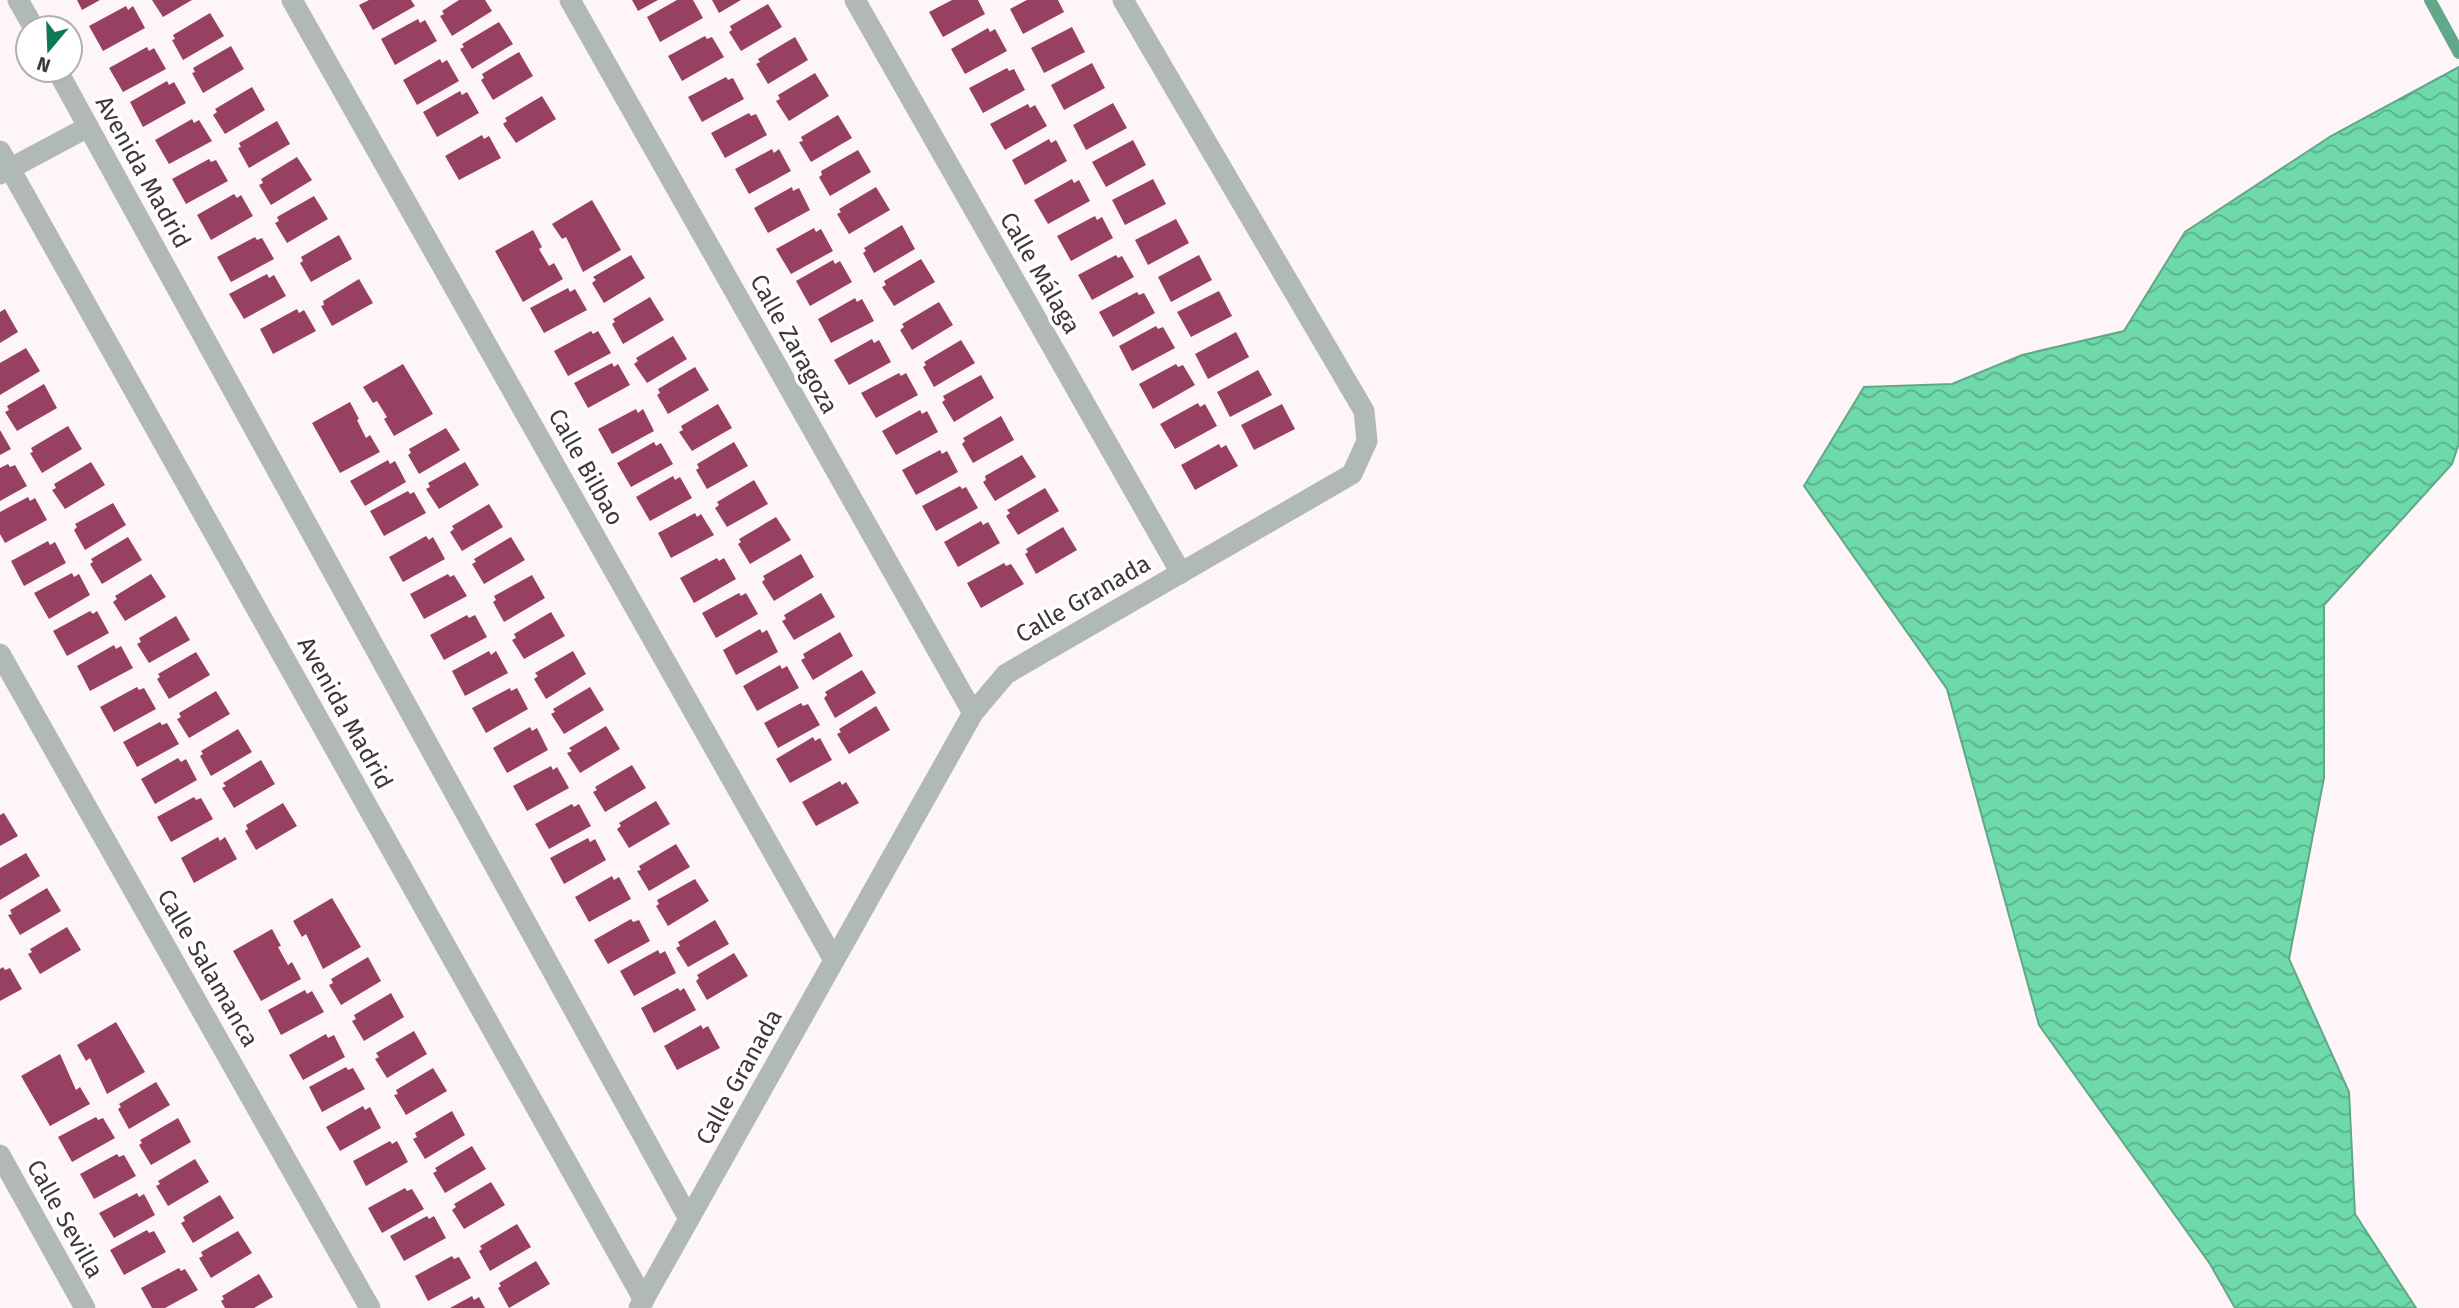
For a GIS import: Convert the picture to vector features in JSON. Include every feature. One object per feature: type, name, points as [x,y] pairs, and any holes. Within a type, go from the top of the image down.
[{"type":"street","name":"Calle Bilbao","points":[[292,0],[834,961]]},
{"type":"street","name":"Calle Zaragoza","points":[[570,0],[973,713]]},
{"type":"street","name":"Calle Málaga","points":[[855,0],[1181,573]]},
{"type":"street","name":"Calle Granada","points":[[642,1304],[973,713],[1006,674],[1352,474],[1367,440],[1364,411],[1123,0]]},
{"type":"street","name":"Avenida Madrid","points":[[65,84],[689,1219]]},
{"type":"street","points":[[3,164],[88,127]]},
{"type":"street","name":"Avenida Madrid","points":[[3,164],[642,1304]]},
{"type":"street","name":"Calle Salamanca","points":[[0,654],[370,1308]]},
{"type":"street","name":"Calle Sevilla","points":[[0,1155],[85,1308]]},
{"type":"water","points":[[2459,67],[2459,443],[2452,464],[2324,605],[2324,778],[2289,959],[2349,1092],[2355,1214],[2416,1308],[2235,1308],[2210,1264],[2039,1025],[1947,689],[1804,486],[1864,387],[1952,384],[2022,355],[2124,331],[2185,232],[2331,136]]},
{"type":"building","points":[[77,0],[100,0],[82,10]]},
{"type":"building","points":[[152,0],[192,0],[163,17]]},
{"type":"building","points":[[369,0],[411,0],[415,6],[373,30],[359,5]]},
{"type":"building","points":[[459,0],[485,0],[492,11],[452,36],[440,16],[444,14],[442,11]]},
{"type":"building","points":[[632,0],[658,0],[638,11]]},
{"type":"building","points":[[677,0],[693,0],[703,18],[660,42],[647,17]]},
{"type":"building","points":[[712,0],[741,0],[719,13]]},
{"type":"building","points":[[952,0],[978,0],[985,14],[943,37],[929,12]]},
{"type":"building","points":[[1027,0],[1058,0],[1064,12],[1023,34],[1010,9]]},
{"type":"building","points":[[768,4],[782,27],[741,51],[729,32],[732,30],[730,26]]},
{"type":"building","points":[[126,6],[128,10],[133,6],[145,28],[103,51],[89,26]]},
{"type":"building","points":[[210,13],[224,36],[183,60],[172,40],[175,39],[173,35]]},
{"type":"building","points":[[418,19],[420,23],[425,20],[437,41],[395,65],[381,39]]},
{"type":"building","points":[[499,22],[513,44],[472,69],[460,49],[464,47],[462,44]]},
{"type":"building","points":[[1072,27],[1085,52],[1044,73],[1031,48]]},
{"type":"building","points":[[988,28],[990,32],[995,29],[1007,51],[965,74],[951,49]]},
{"type":"building","points":[[705,36],[707,39],[712,37],[724,57],[682,81],[668,56]]},
{"type":"building","points":[[795,37],[808,60],[768,84],[756,64],[760,62],[758,59]]},
{"type":"building","points":[[231,46],[244,69],[203,93],[192,73],[195,72],[193,68]]},
{"type":"building","points":[[147,47],[149,51],[154,48],[166,69],[123,92],[109,68]]},
{"type":"building","points":[[519,52],[533,76],[493,100],[481,80],[484,78],[482,74]]},
{"type":"building","points":[[440,59],[442,63],[447,60],[459,81],[417,105],[403,80]]},
{"type":"building","points":[[1092,63],[1105,88],[1064,110],[1051,85]]},
{"type":"building","points":[[1007,68],[1009,71],[1014,69],[1025,90],[983,113],[969,88]]},
{"type":"building","points":[[815,73],[829,96],[789,121],[776,101],[780,99],[778,95]]},
{"type":"building","points":[[726,77],[728,80],[733,78],[744,99],[702,122],[688,97]]},
{"type":"building","points":[[167,81],[169,85],[174,82],[186,103],[143,127],[130,102]]},
{"type":"building","points":[[252,87],[265,110],[225,134],[213,115],[217,112],[215,109]]},
{"type":"building","points":[[460,91],[462,95],[467,92],[479,113],[437,137],[423,112]]},
{"type":"building","points":[[542,96],[556,119],[516,143],[503,124],[507,121],[505,118]]},
{"type":"building","points":[[1113,103],[1127,128],[1086,150],[1073,125]]},
{"type":"building","points":[[1028,104],[1030,108],[1035,105],[1047,126],[1005,150],[990,124]]},
{"type":"building","points":[[749,113],[751,116],[756,114],[767,135],[725,158],[711,133]]},
{"type":"building","points":[[838,115],[852,138],[811,162],[799,142],[803,141],[801,137]]},
{"type":"building","points":[[192,119],[194,123],[199,120],[212,141],[169,164],[155,140]]},
{"type":"building","points":[[277,121],[290,144],[249,168],[238,148],[241,147],[239,143]]},
{"type":"building","points":[[482,135],[484,139],[489,136],[501,158],[459,180],[445,156]]},
{"type":"building","points":[[1049,139],[1051,143],[1056,140],[1067,161],[1025,185],[1012,160]]},
{"type":"building","points":[[1133,140],[1146,165],[1106,187],[1092,162]]},
{"type":"building","points":[[772,149],[774,153],[779,149],[791,171],[749,194],[735,169]]},
{"type":"building","points":[[858,150],[871,172],[830,196],[819,177],[822,175],[821,171]]},
{"type":"building","points":[[297,157],[312,180],[271,205],[259,185],[263,183],[261,179]]},
{"type":"building","points":[[209,159],[211,162],[216,160],[228,181],[186,204],[172,179]]},
{"type":"building","points":[[1072,179],[1074,183],[1079,180],[1090,201],[1048,224],[1034,200]]},
{"type":"building","points":[[1153,179],[1166,204],[1125,225],[1112,200]]},
{"type":"building","points":[[792,187],[793,191],[799,188],[810,210],[768,233],[754,208]]},
{"type":"building","points":[[876,187],[890,210],[849,234],[837,214],[841,212],[839,209]]},
{"type":"building","points":[[234,194],[237,198],[241,195],[253,216],[211,240],[197,215]]},
{"type":"building","points":[[314,196],[328,219],[287,243],[275,223],[279,221],[277,217]]},
{"type":"building","points":[[592,200],[621,250],[583,272],[566,237],[562,239],[552,224]]},
{"type":"building","points":[[1095,216],[1097,220],[1102,217],[1113,238],[1071,261],[1057,236]]},
{"type":"building","points":[[1176,219],[1189,243],[1148,265],[1135,240]]},
{"type":"building","points":[[902,225],[915,249],[874,273],[863,253],[866,251],[864,248]]},
{"type":"building","points":[[814,228],[816,232],[821,229],[833,251],[791,274],[776,249]]},
{"type":"building","points":[[533,230],[542,247],[539,249],[549,266],[554,263],[563,279],[523,302],[495,251]]},
{"type":"building","points":[[339,235],[352,259],[311,282],[300,263],[303,261],[301,257]]},
{"type":"building","points":[[255,237],[257,240],[262,238],[274,259],[231,282],[217,257]]},
{"type":"building","points":[[631,255],[645,278],[604,303],[592,283],[596,280],[593,277]]},
{"type":"building","points":[[1116,255],[1118,258],[1122,256],[1134,277],[1092,300],[1078,275]]},
{"type":"building","points":[[1199,255],[1212,280],[1171,302],[1158,277]]},
{"type":"building","points":[[921,259],[935,282],[894,306],[882,287],[886,285],[884,281]]},
{"type":"building","points":[[833,260],[835,264],[840,261],[852,282],[810,306],[796,281]]},
{"type":"building","points":[[267,274],[269,278],[274,275],[286,296],[244,319],[229,294]]},
{"type":"building","points":[[359,279],[373,303],[332,326],[321,306],[324,305],[323,301]]},
{"type":"building","points":[[568,288],[570,292],[575,289],[587,310],[544,333],[530,308]]},
{"type":"building","points":[[1219,291],[1232,316],[1191,337],[1177,312]]},
{"type":"building","points":[[1137,292],[1139,295],[1144,293],[1155,313],[1113,337],[1099,312]]},
{"type":"building","points":[[650,297],[664,320],[623,344],[612,324],[615,322],[613,319]]},
{"type":"building","points":[[855,298],[857,302],[862,299],[874,321],[831,343],[818,319]]},
{"type":"building","points":[[939,302],[953,325],[912,350],[900,330],[904,327],[902,324]]},
{"type":"building","points":[[5,309],[18,332],[0,343],[0,312]]},
{"type":"building","points":[[297,309],[299,313],[304,310],[316,331],[273,354],[260,329]]},
{"type":"building","points":[[1156,326],[1158,329],[1163,327],[1175,348],[1132,371],[1119,346]]},
{"type":"building","points":[[591,331],[593,334],[598,331],[611,353],[568,376],[554,351]]},
{"type":"building","points":[[1236,332],[1249,357],[1208,379],[1195,354]]},
{"type":"building","points":[[673,336],[687,359],[647,383],[634,364],[638,361],[636,358]]},
{"type":"building","points":[[872,339],[874,343],[879,340],[891,362],[849,385],[834,360]]},
{"type":"building","points":[[961,340],[975,363],[934,387],[923,367],[926,365],[924,362]]},
{"type":"building","points":[[26,348],[40,371],[0,395],[0,363]]},
{"type":"building","points":[[612,363],[614,367],[618,364],[630,385],[588,408],[574,383]]},
{"type":"building","points":[[403,364],[433,414],[394,436],[377,401],[373,403],[363,387]]},
{"type":"building","points":[[1176,364],[1178,367],[1183,365],[1195,385],[1153,409],[1139,384]]},
{"type":"building","points":[[695,367],[709,390],[668,414],[657,395],[660,393],[658,389]]},
{"type":"building","points":[[1258,370],[1272,395],[1230,417],[1217,392]]},
{"type":"building","points":[[899,373],[901,376],[906,373],[918,395],[876,418],[861,393]]},
{"type":"building","points":[[981,375],[994,398],[954,422],[942,402],[945,400],[943,396]]},
{"type":"building","points":[[44,384],[57,408],[17,431],[5,412],[9,410],[7,406]]},
{"type":"building","points":[[350,402],[366,438],[370,435],[380,452],[340,473],[312,423]]},
{"type":"building","points":[[1198,403],[1200,407],[1205,404],[1217,426],[1175,449],[1160,424]]},
{"type":"building","points":[[718,404],[732,428],[692,451],[679,432],[683,430],[681,426]]},
{"type":"building","points":[[1282,404],[1295,429],[1254,450],[1241,425]]},
{"type":"building","points":[[636,409],[638,413],[643,409],[654,431],[612,454],[598,429]]},
{"type":"building","points":[[920,410],[922,414],[927,411],[938,432],[896,455],[882,431]]},
{"type":"building","points":[[1001,416],[1014,440],[973,463],[962,444],[965,441],[963,438]]},
{"type":"building","points":[[68,426],[82,449],[42,473],[30,453],[33,452],[31,448]]},
{"type":"building","points":[[446,428],[460,450],[419,474],[408,455],[411,453],[409,449]]},
{"type":"building","points":[[0,430],[11,449],[0,455]]},
{"type":"building","points":[[654,442],[656,446],[661,443],[673,464],[631,487],[617,463]]},
{"type":"building","points":[[734,442],[748,466],[707,489],[696,470],[699,468],[697,464]]},
{"type":"building","points":[[1219,444],[1221,448],[1226,445],[1238,466],[1195,490],[1181,465]]},
{"type":"building","points":[[940,450],[942,454],[947,451],[958,472],[916,495],[902,470]]},
{"type":"building","points":[[1022,455],[1036,477],[995,501],[983,482],[986,480],[985,476]]},
{"type":"building","points":[[388,460],[390,464],[395,461],[406,482],[365,506],[350,481]]},
{"type":"building","points":[[91,462],[105,485],[65,509],[52,490],[56,488],[54,484]]},
{"type":"building","points":[[465,462],[479,485],[439,509],[426,489],[430,487],[428,483]]},
{"type":"building","points":[[8,464],[10,467],[15,465],[27,486],[0,501],[0,468]]},
{"type":"building","points":[[673,476],[675,480],[680,477],[692,498],[650,521],[636,497]]},
{"type":"building","points":[[754,480],[768,504],[727,527],[715,508],[719,505],[717,502]]},
{"type":"building","points":[[960,486],[962,489],[966,487],[978,508],[936,531],[922,506]]},
{"type":"building","points":[[1045,488],[1059,511],[1018,535],[1006,516],[1010,513],[1007,510]]},
{"type":"building","points":[[408,491],[410,494],[414,492],[426,513],[384,536],[370,511]]},
{"type":"building","points":[[28,497],[30,501],[35,498],[47,520],[5,543],[0,534],[0,512]]},
{"type":"building","points":[[113,503],[126,525],[85,550],[74,530],[77,527],[75,524]]},
{"type":"building","points":[[489,504],[503,527],[462,551],[450,532],[454,529],[452,526]]},
{"type":"building","points":[[695,513],[697,517],[701,514],[714,535],[671,558],[658,533]]},
{"type":"building","points":[[776,517],[791,540],[750,564],[738,544],[741,542],[739,539]]},
{"type":"building","points":[[981,521],[983,525],[988,522],[1000,543],[958,567],[944,542]]},
{"type":"building","points":[[1063,527],[1077,550],[1036,574],[1025,554],[1028,552],[1026,549]]},
{"type":"building","points":[[426,536],[429,540],[433,537],[445,559],[403,582],[389,557]]},
{"type":"building","points":[[128,537],[142,560],[102,584],[90,564],[93,562],[91,559]]},
{"type":"building","points":[[511,537],[525,560],[484,584],[472,564],[476,562],[474,559]]},
{"type":"building","points":[[48,541],[50,545],[55,542],[66,563],[24,586],[11,561]]},
{"type":"building","points":[[801,554],[814,577],[774,601],[762,582],[765,579],[763,576]]},
{"type":"building","points":[[717,558],[719,561],[724,558],[736,579],[694,603],[680,578]]},
{"type":"building","points":[[1004,563],[1006,566],[1011,564],[1024,584],[981,608],[967,583]]},
{"type":"building","points":[[72,573],[74,577],[79,574],[90,595],[49,619],[34,593]]},
{"type":"building","points":[[151,574],[166,597],[125,621],[113,602],[117,599],[115,596]]},
{"type":"building","points":[[448,574],[450,577],[454,575],[467,596],[424,619],[410,594]]},
{"type":"building","points":[[532,575],[545,598],[504,622],[493,602],[496,600],[494,596]]},
{"type":"building","points":[[739,593],[741,596],[746,593],[758,614],[716,638],[702,613]]},
{"type":"building","points":[[821,593],[835,617],[794,640],[782,621],[786,619],[784,615]]},
{"type":"building","points":[[90,611],[93,614],[97,611],[109,633],[67,656],[53,631]]},
{"type":"building","points":[[551,612],[565,636],[524,659],[512,640],[516,638],[514,634]]},
{"type":"building","points":[[467,615],[469,618],[475,615],[487,637],[444,660],[430,635]]},
{"type":"building","points":[[176,616],[190,640],[149,663],[137,644],[141,642],[139,638]]},
{"type":"building","points":[[760,629],[762,633],[767,630],[778,652],[736,675],[723,650]]},
{"type":"building","points":[[840,632],[853,656],[813,680],[801,660],[805,658],[803,654]]},
{"type":"building","points":[[114,645],[116,649],[121,646],[133,668],[90,691],[77,666]]},
{"type":"building","points":[[489,651],[491,655],[496,651],[508,673],[465,696],[452,671]]},
{"type":"building","points":[[573,651],[586,674],[546,699],[534,679],[538,676],[535,673]]},
{"type":"building","points":[[196,652],[210,675],[169,699],[157,679],[160,677],[158,674]]},
{"type":"building","points":[[780,665],[782,669],[787,666],[799,688],[757,711],[743,686]]},
{"type":"building","points":[[862,670],[876,693],[835,718],[824,698],[827,695],[825,692]]},
{"type":"building","points":[[137,687],[139,690],[144,688],[156,709],[114,732],[100,707]]},
{"type":"building","points":[[590,687],[604,710],[564,734],[551,714],[555,712],[553,709]]},
{"type":"building","points":[[510,688],[511,691],[517,688],[528,709],[486,733],[472,708]]},
{"type":"building","points":[[216,691],[230,714],[189,738],[177,719],[181,717],[179,713]]},
{"type":"building","points":[[801,703],[803,706],[808,704],[820,725],[778,748],[764,723]]},
{"type":"building","points":[[876,706],[890,730],[849,754],[837,734],[841,732],[839,729]]},
{"type":"building","points":[[160,722],[162,725],[167,723],[179,744],[137,767],[123,742]]},
{"type":"building","points":[[606,726],[620,749],[580,773],[567,753],[572,751],[569,748]]},
{"type":"building","points":[[530,727],[532,731],[537,728],[548,750],[507,773],[493,748]]},
{"type":"building","points":[[238,729],[252,752],[211,776],[200,756],[203,754],[201,751]]},
{"type":"building","points":[[813,737],[815,741],[820,738],[832,760],[790,783],[776,759]]},
{"type":"building","points":[[178,758],[181,762],[186,759],[197,780],[155,804],[141,779]]},
{"type":"building","points":[[261,760],[275,784],[234,808],[222,788],[226,786],[223,783]]},
{"type":"building","points":[[632,765],[646,788],[605,812],[593,792],[597,790],[595,787]]},
{"type":"building","points":[[551,766],[553,770],[557,767],[569,788],[527,811],[513,786]]},
{"type":"building","points":[[840,781],[842,785],[846,782],[859,803],[816,826],[802,802]]},
{"type":"building","points":[[194,797],[196,800],[201,798],[213,819],[171,842],[157,817]]},
{"type":"building","points":[[656,801],[670,824],[629,848],[617,829],[621,826],[619,823]]},
{"type":"building","points":[[283,803],[297,826],[256,850],[245,831],[248,829],[246,825]]},
{"type":"building","points":[[572,804],[574,807],[579,804],[591,826],[549,849],[535,824]]},
{"type":"building","points":[[4,813],[18,836],[0,846],[0,815]]},
{"type":"building","points":[[218,837],[220,841],[225,837],[237,859],[194,883],[181,858]]},
{"type":"building","points":[[588,838],[590,842],[595,839],[606,860],[564,884],[550,858]]},
{"type":"building","points":[[676,844],[690,867],[649,891],[637,871],[641,870],[639,866]]},
{"type":"building","points":[[26,853],[40,876],[0,900],[0,868]]},
{"type":"building","points":[[612,876],[614,880],[619,877],[631,899],[589,922],[575,897]]},
{"type":"building","points":[[695,879],[709,901],[668,926],[656,906],[659,904],[657,900]]},
{"type":"building","points":[[47,888],[61,911],[20,935],[8,915],[12,914],[10,910]]},
{"type":"building","points":[[332,898],[361,947],[323,969],[306,934],[302,937],[293,921]]},
{"type":"building","points":[[631,919],[633,922],[639,920],[650,941],[608,964],[594,940]]},
{"type":"building","points":[[715,920],[729,944],[688,967],[676,948],[680,946],[678,942]]},
{"type":"building","points":[[67,927],[81,950],[40,974],[28,954],[32,952],[30,949]]},
{"type":"building","points":[[272,929],[288,965],[292,962],[301,979],[261,1001],[233,951]]},
{"type":"building","points":[[658,950],[660,954],[665,951],[676,973],[634,996],[620,971]]},
{"type":"building","points":[[734,953],[748,976],[707,1000],[696,981],[699,978],[697,975]]},
{"type":"building","points":[[368,957],[381,981],[341,1005],[329,985],[333,983],[331,979]]},
{"type":"building","points":[[3,967],[5,970],[10,968],[22,989],[0,1001],[0,969]]},
{"type":"building","points":[[678,988],[680,991],[684,988],[696,1010],[654,1033],[641,1008]]},
{"type":"building","points":[[305,990],[307,994],[312,991],[324,1012],[281,1035],[268,1010]]},
{"type":"building","points":[[391,993],[404,1017],[364,1041],[352,1021],[356,1019],[354,1015]]},
{"type":"building","points":[[116,1022],[145,1072],[107,1094],[90,1058],[86,1061],[77,1045]]},
{"type":"building","points":[[701,1025],[703,1029],[708,1026],[720,1048],[677,1070],[664,1046]]},
{"type":"building","points":[[414,1031],[427,1054],[387,1078],[375,1059],[379,1057],[376,1053]]},
{"type":"building","points":[[326,1034],[328,1038],[334,1035],[345,1057],[303,1080],[289,1055]]},
{"type":"building","points":[[60,1054],[76,1090],[80,1087],[90,1104],[50,1126],[21,1076]]},
{"type":"building","points":[[346,1067],[348,1070],[353,1068],[365,1089],[322,1112],[309,1087]]},
{"type":"building","points":[[433,1068],[447,1091],[406,1115],[394,1095],[398,1094],[396,1090]]},
{"type":"building","points":[[156,1082],[170,1105],[129,1129],[118,1109],[121,1107],[119,1104]]},
{"type":"building","points":[[363,1106],[365,1110],[370,1107],[381,1128],[340,1151],[326,1127]]},
{"type":"building","points":[[452,1111],[465,1135],[425,1159],[413,1139],[417,1137],[415,1133]]},
{"type":"building","points":[[96,1117],[98,1120],[103,1118],[115,1138],[72,1162],[58,1137]]},
{"type":"building","points":[[178,1118],[191,1142],[151,1165],[139,1145],[142,1143],[140,1140]]},
{"type":"building","points":[[390,1141],[392,1144],[397,1141],[408,1162],[366,1186],[353,1161]]},
{"type":"building","points":[[472,1146],[486,1169],[445,1193],[433,1173],[437,1171],[435,1168]]},
{"type":"building","points":[[117,1154],[119,1157],[124,1155],[136,1176],[94,1199],[80,1174]]},
{"type":"building","points":[[195,1159],[209,1182],[168,1206],[156,1186],[160,1184],[158,1181]]},
{"type":"building","points":[[491,1182],[505,1205],[464,1229],[452,1210],[456,1207],[454,1204]]},
{"type":"building","points":[[405,1188],[407,1191],[412,1189],[424,1209],[382,1233],[368,1208]]},
{"type":"building","points":[[137,1193],[139,1197],[144,1194],[155,1215],[114,1238],[99,1213]]},
{"type":"building","points":[[220,1195],[234,1218],[193,1243],[181,1223],[185,1221],[183,1217]]},
{"type":"building","points":[[427,1216],[429,1219],[434,1216],[446,1238],[404,1261],[390,1236]]},
{"type":"building","points":[[517,1224],[531,1247],[490,1271],[479,1251],[482,1249],[480,1246]]},
{"type":"building","points":[[147,1230],[149,1233],[154,1231],[166,1252],[124,1275],[110,1250]]},
{"type":"building","points":[[238,1231],[252,1253],[211,1278],[199,1258],[203,1256],[201,1252]]},
{"type":"building","points":[[452,1256],[454,1259],[459,1257],[471,1278],[428,1301],[415,1276]]},
{"type":"building","points":[[536,1261],[550,1284],[509,1308],[498,1288],[501,1286],[499,1283]]},
{"type":"building","points":[[179,1268],[181,1271],[185,1269],[198,1290],[165,1308],[152,1308],[141,1288]]},
{"type":"building","points":[[259,1274],[273,1297],[254,1308],[225,1308],[221,1301],[224,1299],[222,1296]]},
{"type":"building","points":[[472,1296],[474,1300],[479,1297],[485,1308],[450,1308]]},
{"type":"waterway","points":[[2430,0],[2459,53]]}]
